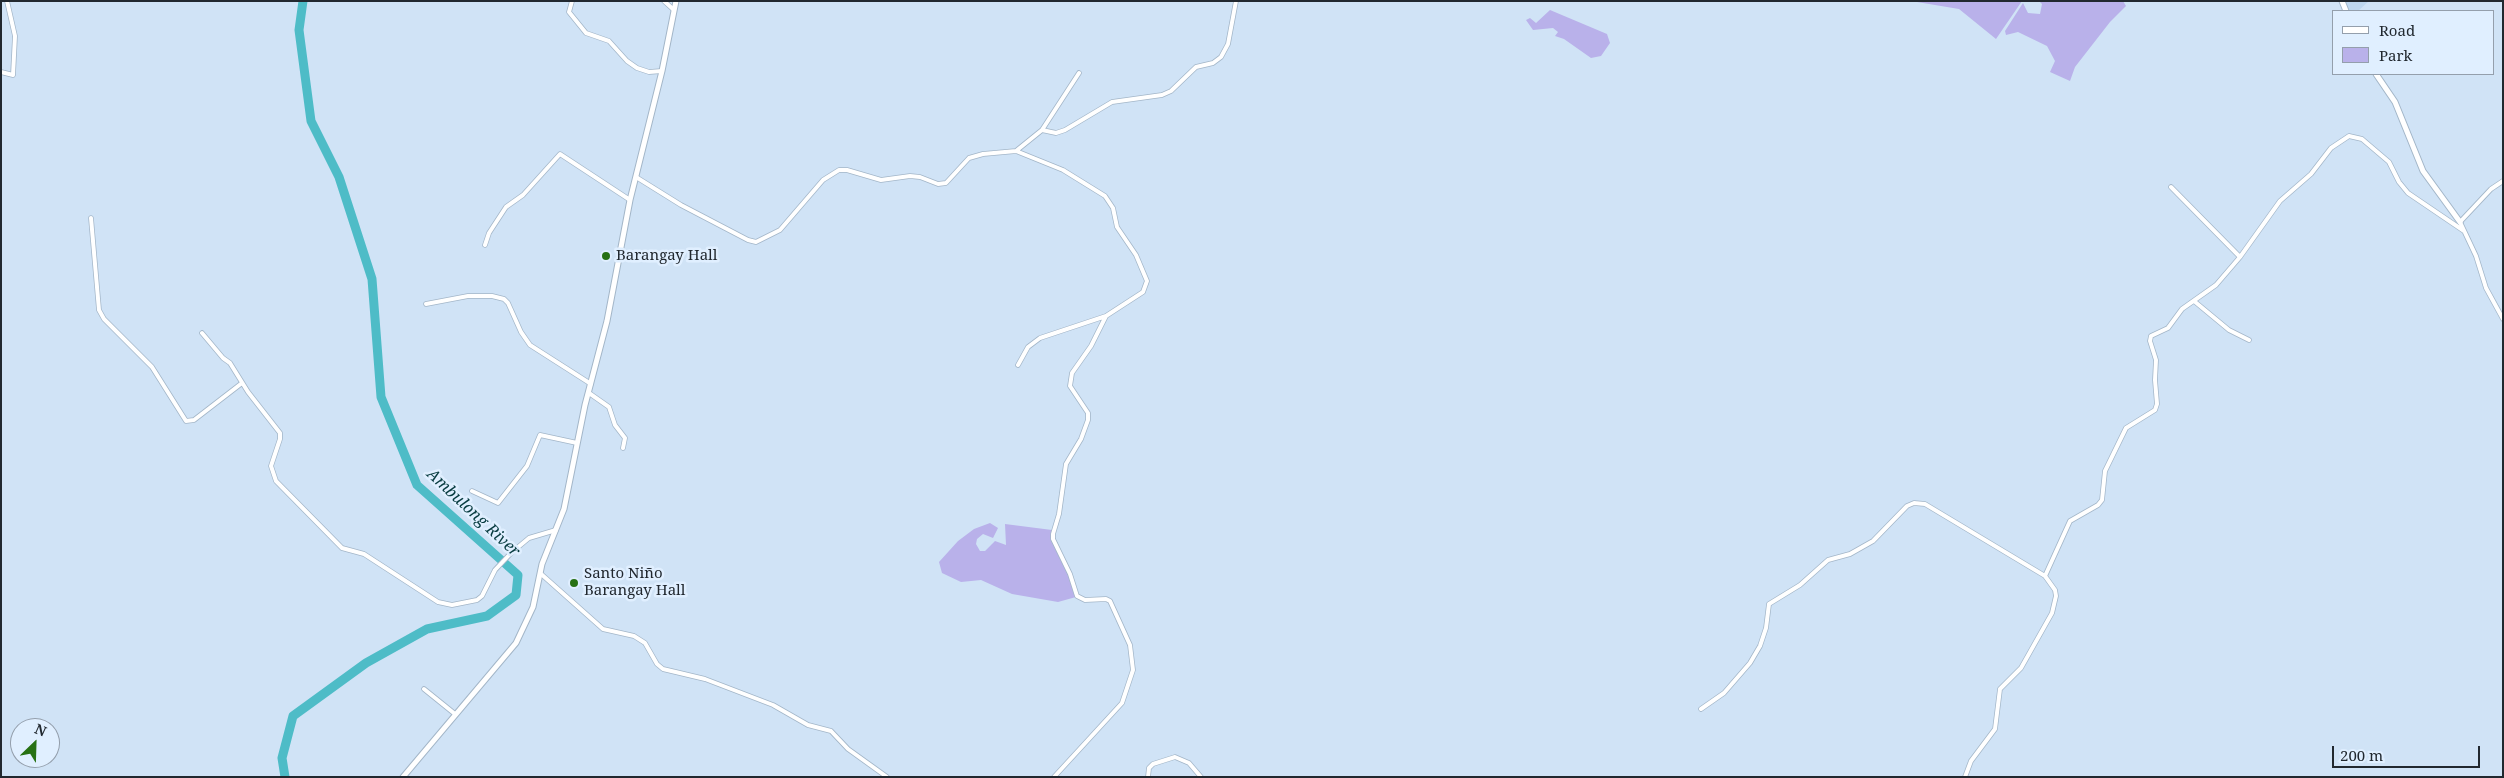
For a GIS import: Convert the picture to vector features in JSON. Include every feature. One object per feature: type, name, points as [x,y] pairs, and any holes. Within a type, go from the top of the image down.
[{"type":"street","points":[[1,72],[13,75],[15,36],[7,1]]},
{"type":"street","points":[[572,1],[569,12],[586,33],[609,42],[627,61],[637,68],[649,72],[662,71]]},
{"type":"street","points":[[664,1],[674,10]]},
{"type":"street","points":[[403,777],[516,643],[533,607],[540,573],[564,509],[577,443],[607,321],[630,200],[662,71],[676,1]]},
{"type":"street","points":[[1042,130],[1056,133],[1065,130],[1120,99],[1162,95],[1171,91],[1196,68],[1218,61],[1228,44],[1236,1]]},
{"type":"street","points":[[1016,151],[1042,130],[1079,73]]},
{"type":"street","points":[[2377,75],[2395,102],[2424,171],[2460,222],[2476,256],[2486,288],[2503,319]]},
{"type":"street","points":[[2045,576],[2070,522],[2098,505],[2102,500],[2105,471],[2126,428],[2155,410],[2158,404],[2155,380],[2156,360],[2150,341],[2151,336],[2168,328],[2182,309],[2216,285],[2240,257],[2280,201],[2311,174],[2331,148],[2349,136],[2362,139],[2389,162],[2399,182],[2408,193],[2464,231]]},
{"type":"street","points":[[636,177],[680,205],[748,240],[756,242],[780,230],[823,180],[839,170],[847,170],[881,180],[910,176],[920,177],[938,184],[946,183],[969,158],[983,154],[1016,151],[1063,170],[1104,196],[1113,208],[1117,227],[1136,255],[1147,281],[1143,292],[1106,316],[1040,338],[1028,347],[1018,365]]},
{"type":"street","points":[[485,245],[489,233],[506,207],[523,195],[560,154],[630,200]]},
{"type":"street","points":[[2460,222],[2491,189],[2503,181]]},
{"type":"street","points":[[2171,186],[2240,257]]},
{"type":"street","points":[[91,218],[99,310],[104,319],[152,367],[186,421],[194,420],[242,383]]},
{"type":"street","points":[[426,304],[468,296],[492,296],[504,299],[508,303],[521,332],[530,345],[591,384]]},
{"type":"street","points":[[2194,301],[2229,330],[2249,340]]},
{"type":"street","points":[[1054,777],[1122,703],[1134,670],[1130,645],[1110,601],[1106,599],[1085,600],[1077,596],[1070,574],[1053,539],[1059,514],[1066,464],[1082,439],[1088,420],[1088,413],[1070,386],[1070,379],[1072,372],[1091,346],[1106,316]]},
{"type":"street","points":[[202,333],[223,358],[230,363],[242,383],[280,433],[280,439],[271,466],[276,480],[342,548],[364,554],[446,605],[476,600],[482,596],[495,570],[507,557],[529,538],[556,530]]},
{"type":"street","points":[[589,393],[609,407],[615,425],[625,438],[623,448]]},
{"type":"street","points":[[472,491],[498,503],[527,466],[540,435],[577,443]]},
{"type":"street","points":[[1701,709],[1724,693],[1750,662],[1760,646],[1766,628],[1769,604],[1800,585],[1828,560],[1850,554],[1873,541],[1907,506],[1914,503],[1925,504],[2045,576],[2056,596],[2052,613],[2021,668],[2000,689],[1995,729],[1971,761],[1965,777]]},
{"type":"street","points":[[540,573],[603,629],[634,636],[645,643],[657,664],[663,669],[705,679],[773,705],[808,724],[831,731],[848,749],[887,777]]},
{"type":"street","points":[[424,689],[455,714]]},
{"type":"street","points":[[1148,777],[1149,768],[1153,764],[1175,756],[1189,764],[1200,777]]},
{"type":"shaded area","points":[[2343,1],[2369,1],[2359,10],[2347,10]]},
{"type":"green space","points":[[1911,1],[2022,1],[1996,39],[1959,9]]},
{"type":"green space","points":[[2039,1],[2123,1],[2126,6],[2110,22],[2075,67],[2070,81],[2050,72],[2055,61],[2047,46],[2018,32],[2006,35],[2005,31],[2023,3],[2028,13],[2040,14],[2042,4]]},
{"type":"green space","points":[[1550,10],[1607,34],[1610,43],[1601,56],[1591,58],[1564,39],[1555,36],[1558,32],[1553,28],[1533,30],[1526,20],[1530,18],[1536,23]]},
{"type":"green space","points":[[990,523],[998,528],[993,538],[983,534],[977,539],[976,544],[980,551],[985,551],[995,541],[1006,545],[1005,524],[1052,530],[1052,537],[1065,561],[1076,597],[1058,602],[1012,594],[981,580],[961,582],[942,573],[939,562],[958,541],[974,529]]},
{"type":"waterway","name":"Ambulong River","points":[[285,777],[282,758],[293,716],[366,663],[427,629],[487,616],[516,595],[518,575],[417,485],[381,397],[372,279],[339,177],[311,121],[299,30],[303,1]]},
{"type":"place","name":"Barangay Hall","points":[[606,256]]},
{"type":"place","name":"Santo Niño Barangay Hall","points":[[574,583]]}]
